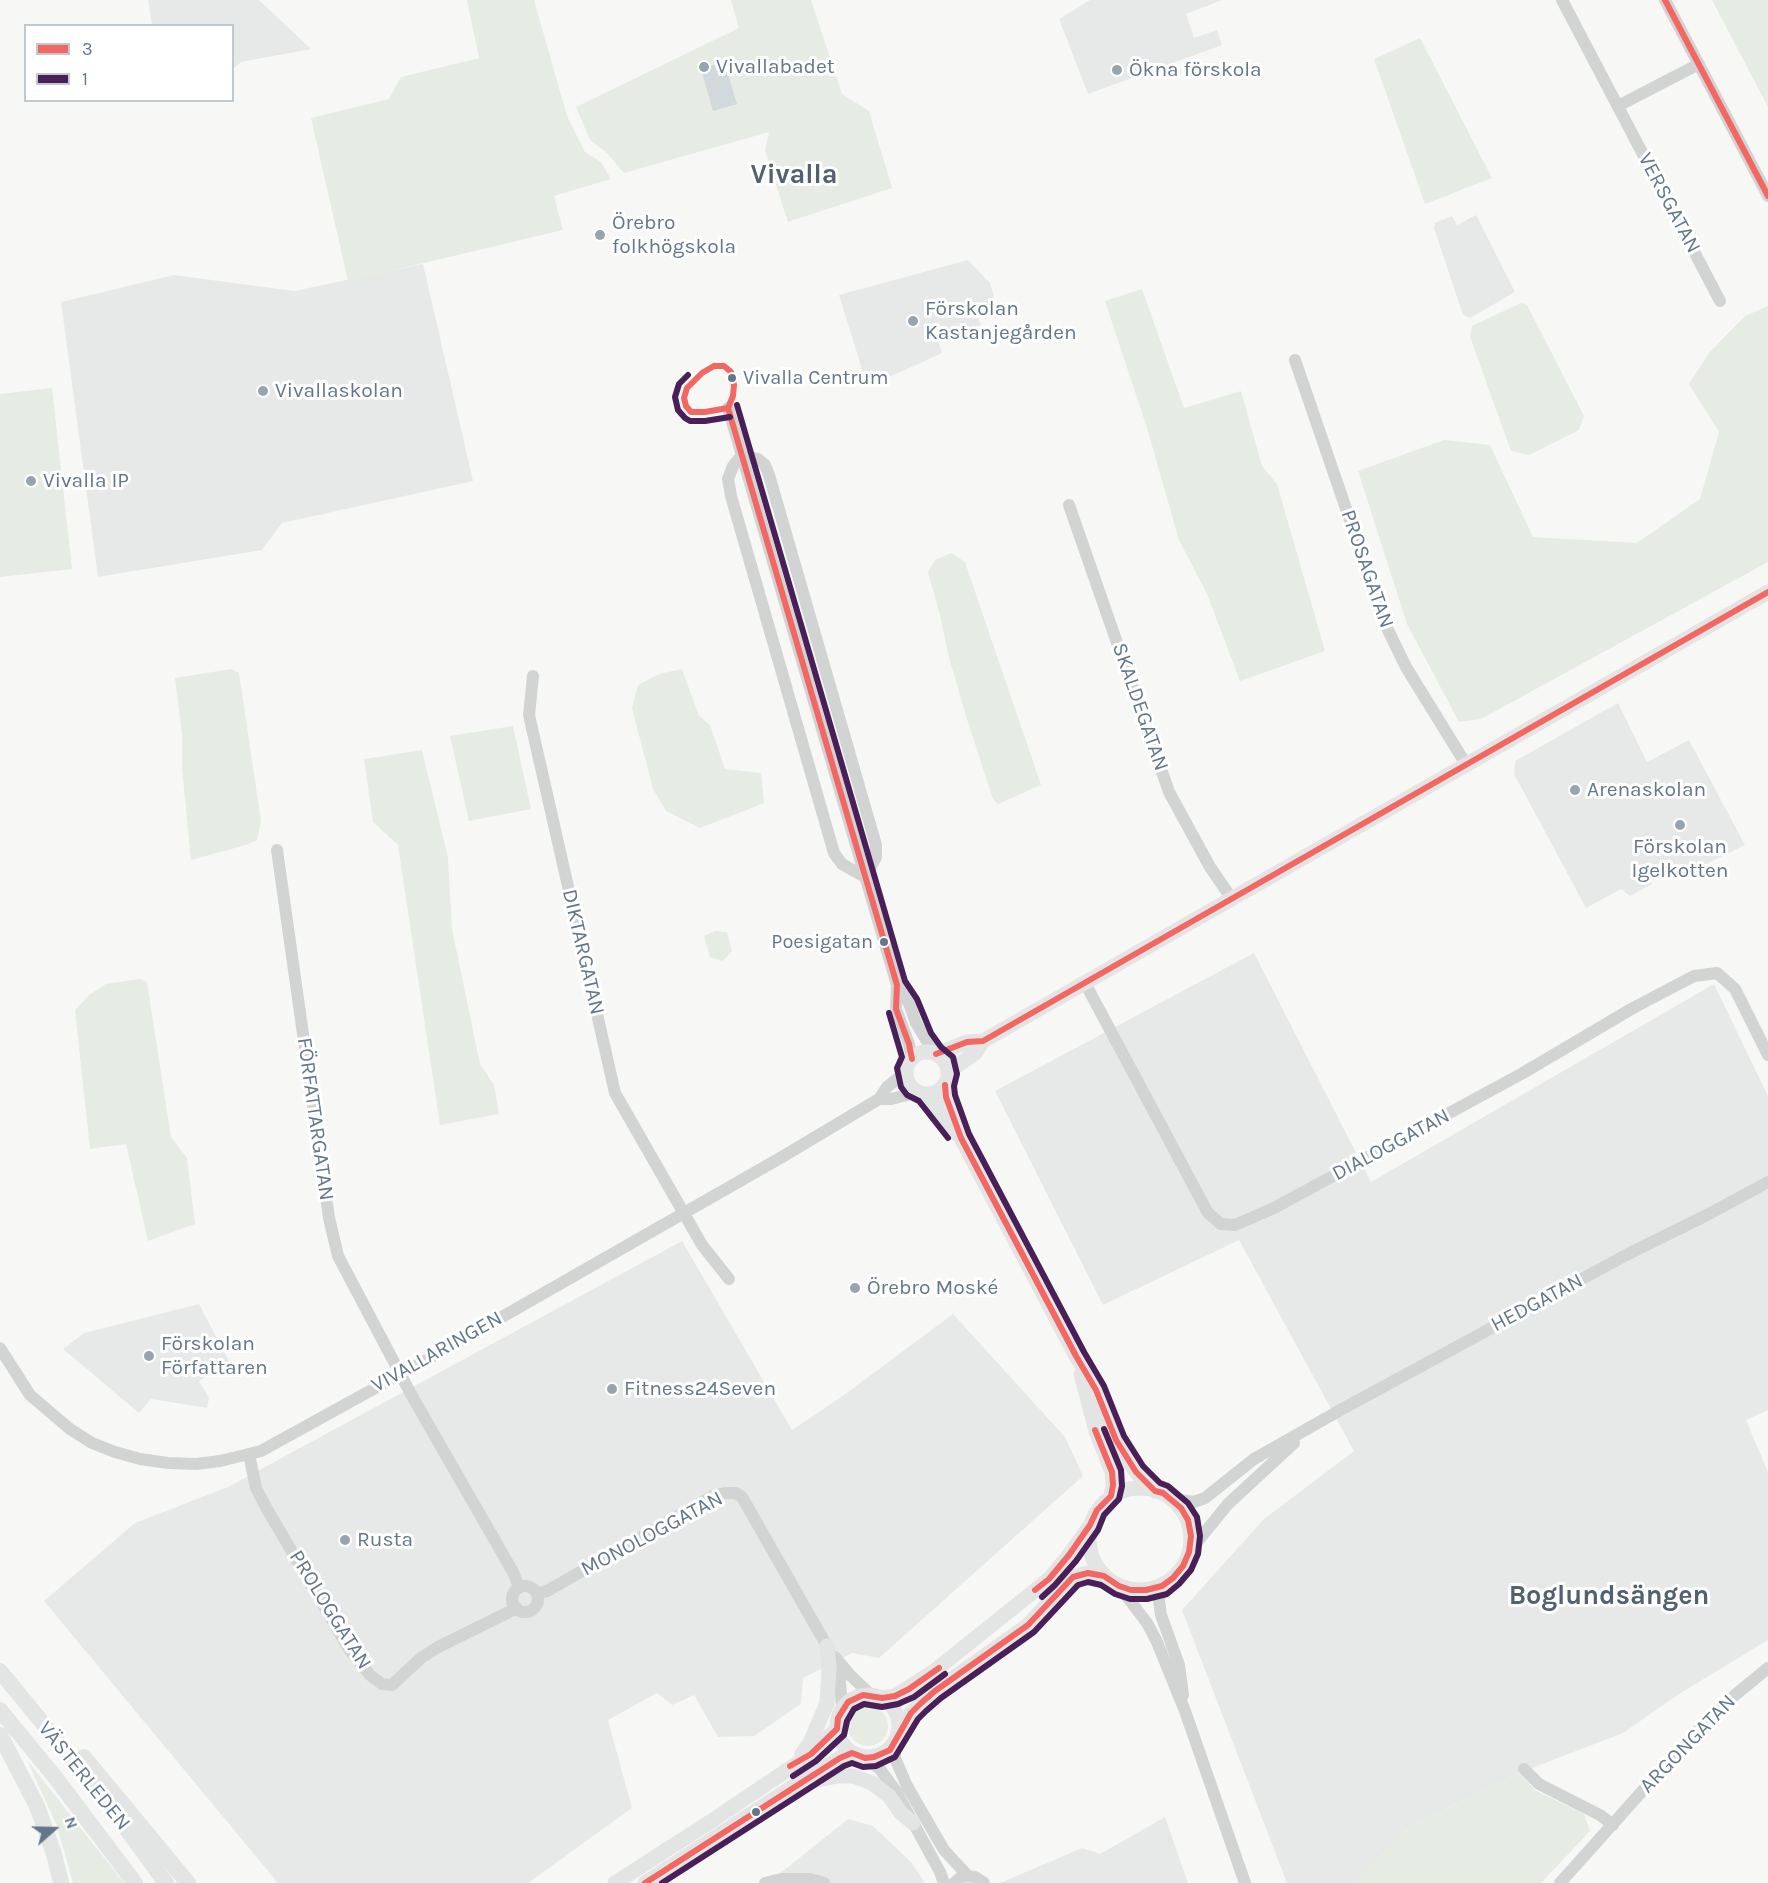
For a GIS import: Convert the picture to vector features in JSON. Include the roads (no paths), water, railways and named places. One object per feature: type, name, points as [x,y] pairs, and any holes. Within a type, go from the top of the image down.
[{"type":"highway","name":"VÄSTERLEDEN","points":[[0,1671],[104,1798],[166,1883]]},
{"type":"highway","name":"VÄSTERLEDEN","points":[[0,1710],[55,1777],[135,1883]]},
{"type":"highway","points":[[36,1717],[63,1731],[188,1883]]},
{"type":"highway","points":[[0,1735],[37,1806],[54,1854],[61,1883]]},
{"type":"main road","points":[[961,1138],[922,1093],[909,1083],[909,1066],[920,1053],[935,1053],[967,1042],[982,1041],[1768,592]]},
{"type":"main road","points":[[922,1093],[938,1091],[946,1079],[975,1053],[982,1041]]},
{"type":"main road","points":[[935,1053],[945,1061],[946,1097],[961,1138],[1096,1390],[1116,1440],[1136,1472],[1181,1508],[1188,1520],[1191,1536],[1189,1552],[1183,1566],[1162,1586],[1146,1590],[1131,1590],[1119,1586],[1104,1576],[1092,1559],[1088,1542],[1090,1525]]},
{"type":"main road","points":[[1076,1356],[1096,1431],[1112,1472],[1111,1496]]},
{"type":"main road","points":[[858,1756],[839,1738],[838,1718],[842,1708],[855,1698],[895,1696],[933,1672],[1049,1579],[1090,1525],[1097,1510],[1111,1496],[1130,1489],[1148,1489],[1159,1492]]},
{"type":"main road","points":[[645,1883],[840,1758],[882,1755],[897,1739],[911,1713],[920,1704],[1028,1625],[1073,1577],[1088,1573],[1104,1576]]},
{"type":"main road","points":[[790,1767],[810,1743],[827,1703],[829,1667],[827,1646]]},
{"type":"main road","points":[[877,1696],[890,1704],[897,1713],[899,1720],[897,1739]]},
{"type":"main road","points":[[615,1883],[811,1754],[837,1729]]},
{"type":"main road","points":[[797,1784],[838,1776],[853,1776],[872,1783],[882,1790],[901,1814],[913,1823]]},
{"type":"street","name":"VERSGATAN","points":[[1562,0],[1720,301]]},
{"type":"street","points":[[1665,0],[1768,196]]},
{"type":"street","points":[[1618,106],[1698,64]]},
{"type":"street","name":"PROSAGATAN","points":[[1295,360],[1387,628],[1406,667],[1467,766]]},
{"type":"street","points":[[728,408],[897,985],[909,1003],[916,1023],[935,1053]]},
{"type":"street","points":[[742,455],[733,466],[728,479],[731,496],[834,853],[842,864],[865,877]]},
{"type":"street","points":[[742,455],[758,459],[765,465],[776,496],[876,844],[876,857],[865,877]]},
{"type":"street","name":"SKALDEGATAN","points":[[1069,505],[1169,792],[1210,867],[1232,899]]},
{"type":"street","name":"DIKTARGATAN","points":[[533,676],[529,715],[615,1093],[702,1245],[729,1279]]},
{"type":"street","name":"FÖRFATTARGATAN","points":[[277,850],[333,1241],[338,1256],[401,1373]]},
{"type":"street","name":"DIALOGGATAN","points":[[1085,983],[1208,1213],[1221,1224],[1235,1226],[1274,1208],[1523,1073],[1633,1008],[1694,976],[1717,973],[1735,989],[1768,1055]]},
{"type":"street","points":[[897,985],[896,1009],[909,1044],[909,1066]]},
{"type":"street","name":"VIVALLARINGEN","points":[[0,1348],[30,1395],[55,1418],[92,1443],[140,1459],[168,1463],[196,1464],[220,1461],[261,1451],[684,1213],[879,1099],[887,1087],[909,1066]]},
{"type":"street","name":"VIVALLARINGEN","points":[[879,1099],[922,1093]]},
{"type":"street","name":"HEDGATAN","points":[[1159,1492],[1194,1502],[1205,1498],[1254,1459],[1344,1408],[1618,1259],[1768,1182]]},
{"type":"street","points":[[401,1373],[513,1572],[519,1587]]},
{"type":"street","name":"HEDGATAN","points":[[1189,1552],[1228,1504],[1310,1429]]},
{"type":"street","name":"PROLOGGATAN","points":[[249,1454],[254,1482],[264,1503],[349,1649],[370,1675],[382,1684],[392,1685],[412,1666],[433,1651],[517,1608]]},
{"type":"street","name":"MONOLOGGATAN","points":[[537,1594],[547,1591],[713,1496],[732,1492],[741,1497],[827,1646],[850,1675],[877,1696]]},
{"type":"street","points":[[529,1586],[537,1594],[537,1602],[533,1609],[525,1611],[514,1604],[513,1596],[519,1587],[529,1586]]},
{"type":"street","points":[[1119,1586],[1147,1623],[1185,1711],[1245,1883]]},
{"type":"street","points":[[1162,1586],[1159,1600],[1161,1615],[1179,1665],[1185,1711]]},
{"type":"street","name":"MONOLOGGATAN","points":[[827,1646],[840,1681],[842,1708]]},
{"type":"street","name":"ARGONGATAN","points":[[1560,1883],[1689,1740],[1735,1695],[1768,1668]]},
{"type":"street","points":[[897,1739],[895,1758],[907,1786],[944,1850],[968,1876]]},
{"type":"street","points":[[858,1756],[886,1776],[944,1883]]},
{"type":"street","points":[[1524,1769],[1539,1784],[1600,1815],[1613,1825]]},
{"type":"street","points":[[954,1883],[968,1876],[975,1877],[984,1883]]},
{"type":"street","points":[[765,1883],[781,1879],[810,1879],[824,1883]]},
{"type":"place","name":"Vivallabadet","points":[[704,67]]},
{"type":"place","name":"Ökna förskola","points":[[1117,70]]},
{"type":"place","name":"Örebro folkhögskola","points":[[600,235]]},
{"type":"place","name":"Förskolan Kastanjegården","points":[[913,321]]},
{"type":"place","name":"Vivalla Centrum","points":[[732,378]]},
{"type":"place","name":"Vivallaskolan","points":[[263,391]]},
{"type":"place","name":"Vivalla IP","points":[[31,481]]},
{"type":"place","name":"Arenaskolan","points":[[1575,790]]},
{"type":"place","name":"Förskolan Igelkotten","points":[[1680,825]]},
{"type":"place","name":"Poesigatan","points":[[884,942]]},
{"type":"place","name":"Örebro Moské","points":[[855,1288]]},
{"type":"place","name":"Förskolan Författaren","points":[[149,1356]]},
{"type":"place","name":"Fitness24Seven","points":[[612,1389]]},
{"type":"place","name":"Rusta","points":[[345,1540]]},
{"type":"district","name":"Vivalla","points":[[794,175]]},
{"type":"district","name":"Boglundsängen","points":[[1609,1596]]}]
